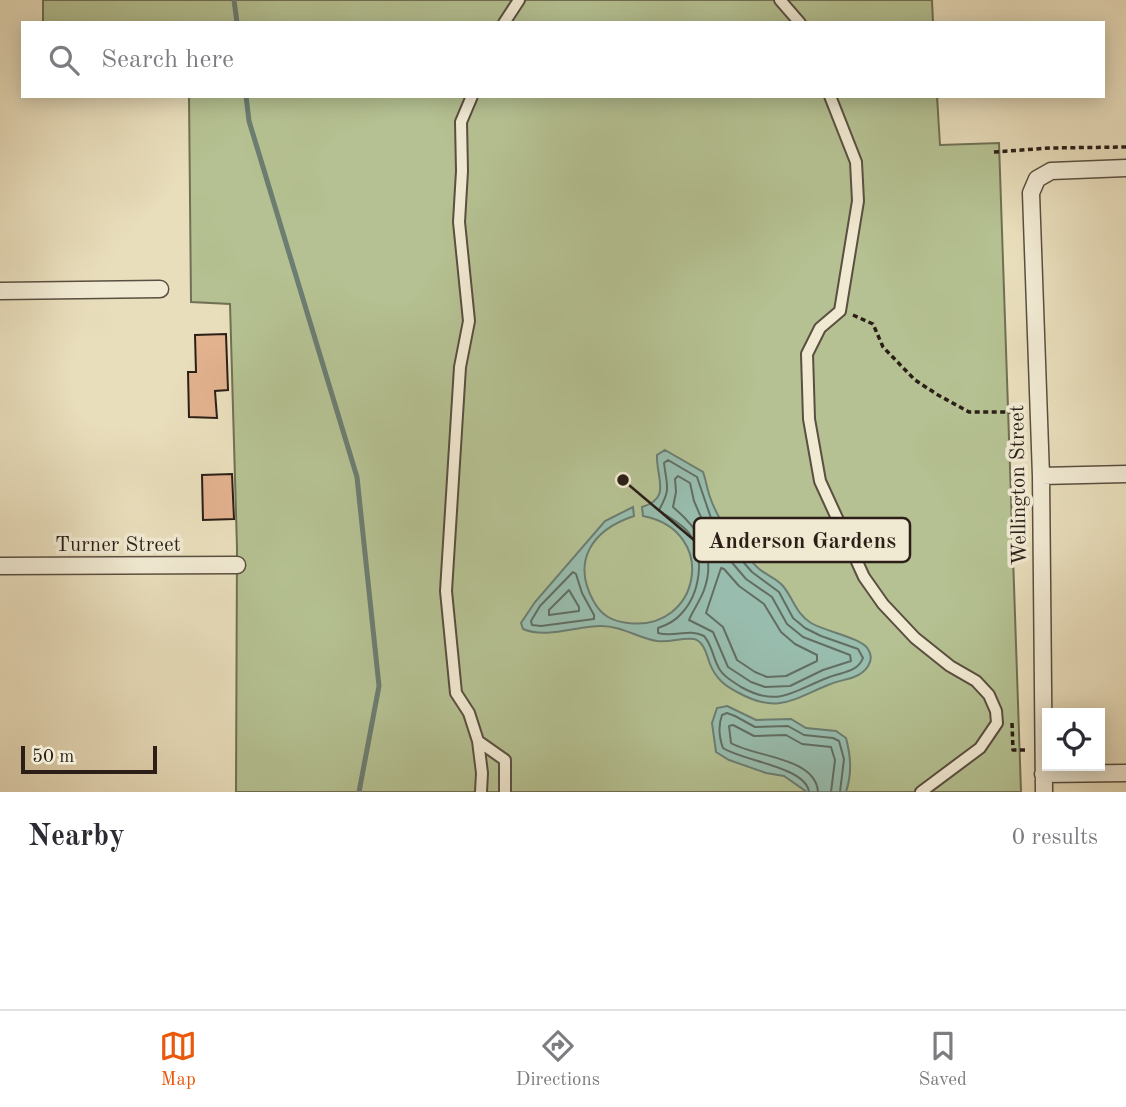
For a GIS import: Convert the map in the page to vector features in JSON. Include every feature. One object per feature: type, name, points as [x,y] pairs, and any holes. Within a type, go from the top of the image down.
[{"type":"street","points":[[505,21],[519,0]]},
{"type":"street","points":[[780,0],[798,21]]},
{"type":"street","points":[[471,98],[461,122],[459,222],[469,321],[460,367],[446,591],[456,693],[469,713],[478,740],[481,792]]},
{"type":"street","points":[[831,98],[856,162],[858,201],[840,311],[821,328],[807,354],[809,419],[820,481],[864,577],[883,604],[915,638],[950,666],[976,681],[989,695],[997,717],[990,736],[980,748],[921,792]]},
{"type":"street","name":"Wellington Street","points":[[1043,708],[1041,476],[1031,194],[1037,179],[1051,171],[1126,169]]},
{"type":"street","points":[[0,291],[160,289]]},
{"type":"street","points":[[1041,476],[1126,474]]},
{"type":"street","name":"Turner Street","points":[[0,566],[237,565]]},
{"type":"street","points":[[478,740],[505,760],[505,792]]},
{"type":"street","points":[[1043,774],[1126,773]]},
{"type":"street","name":"Wellington Street","points":[[1043,774],[1044,792]]},
{"type":"path","points":[[994,152],[1126,147]]},
{"type":"path","points":[[840,311],[873,324],[883,347],[915,380],[969,412],[1038,411]]},
{"type":"path","points":[[997,717],[1012,716],[1013,750],[1042,749]]},
{"type":"shaded area","points":[[43,0],[932,0],[933,21],[43,21]]},
{"type":"shaded area","points":[[189,98],[937,98],[940,145],[999,143],[1021,792],[236,792],[237,548],[230,304],[191,302]]},
{"type":"water","points":[[665,450],[703,472],[718,516],[730,534],[757,567],[783,586],[806,619],[817,626],[858,641],[868,649],[870,662],[862,673],[795,699],[764,703],[729,688],[722,682],[712,669],[703,646],[694,639],[657,641],[601,626],[542,633],[523,629],[521,623],[535,602],[605,521],[633,507],[634,516],[607,530],[597,539],[585,560],[587,587],[594,602],[600,611],[617,621],[652,622],[672,612],[685,597],[691,578],[691,559],[683,540],[667,525],[643,516],[642,507],[651,503],[660,493],[657,455]]},
{"type":"water","points":[[727,706],[756,720],[791,719],[806,728],[836,731],[846,738],[850,765],[846,792],[807,792],[784,776],[766,773],[729,760],[716,752],[712,723],[717,708]]},
{"type":"building","points":[[226,334],[228,390],[215,391],[217,418],[189,417],[188,372],[196,372],[195,335]]},
{"type":"building","points":[[232,474],[234,519],[203,520],[202,475]]},
{"type":"waterway","points":[[234,0],[237,21]]},
{"type":"waterway","points":[[246,98],[249,121],[357,477],[379,686],[359,792]]},
{"type":"place","name":"Anderson Gardens","points":[[623,480]]}]
